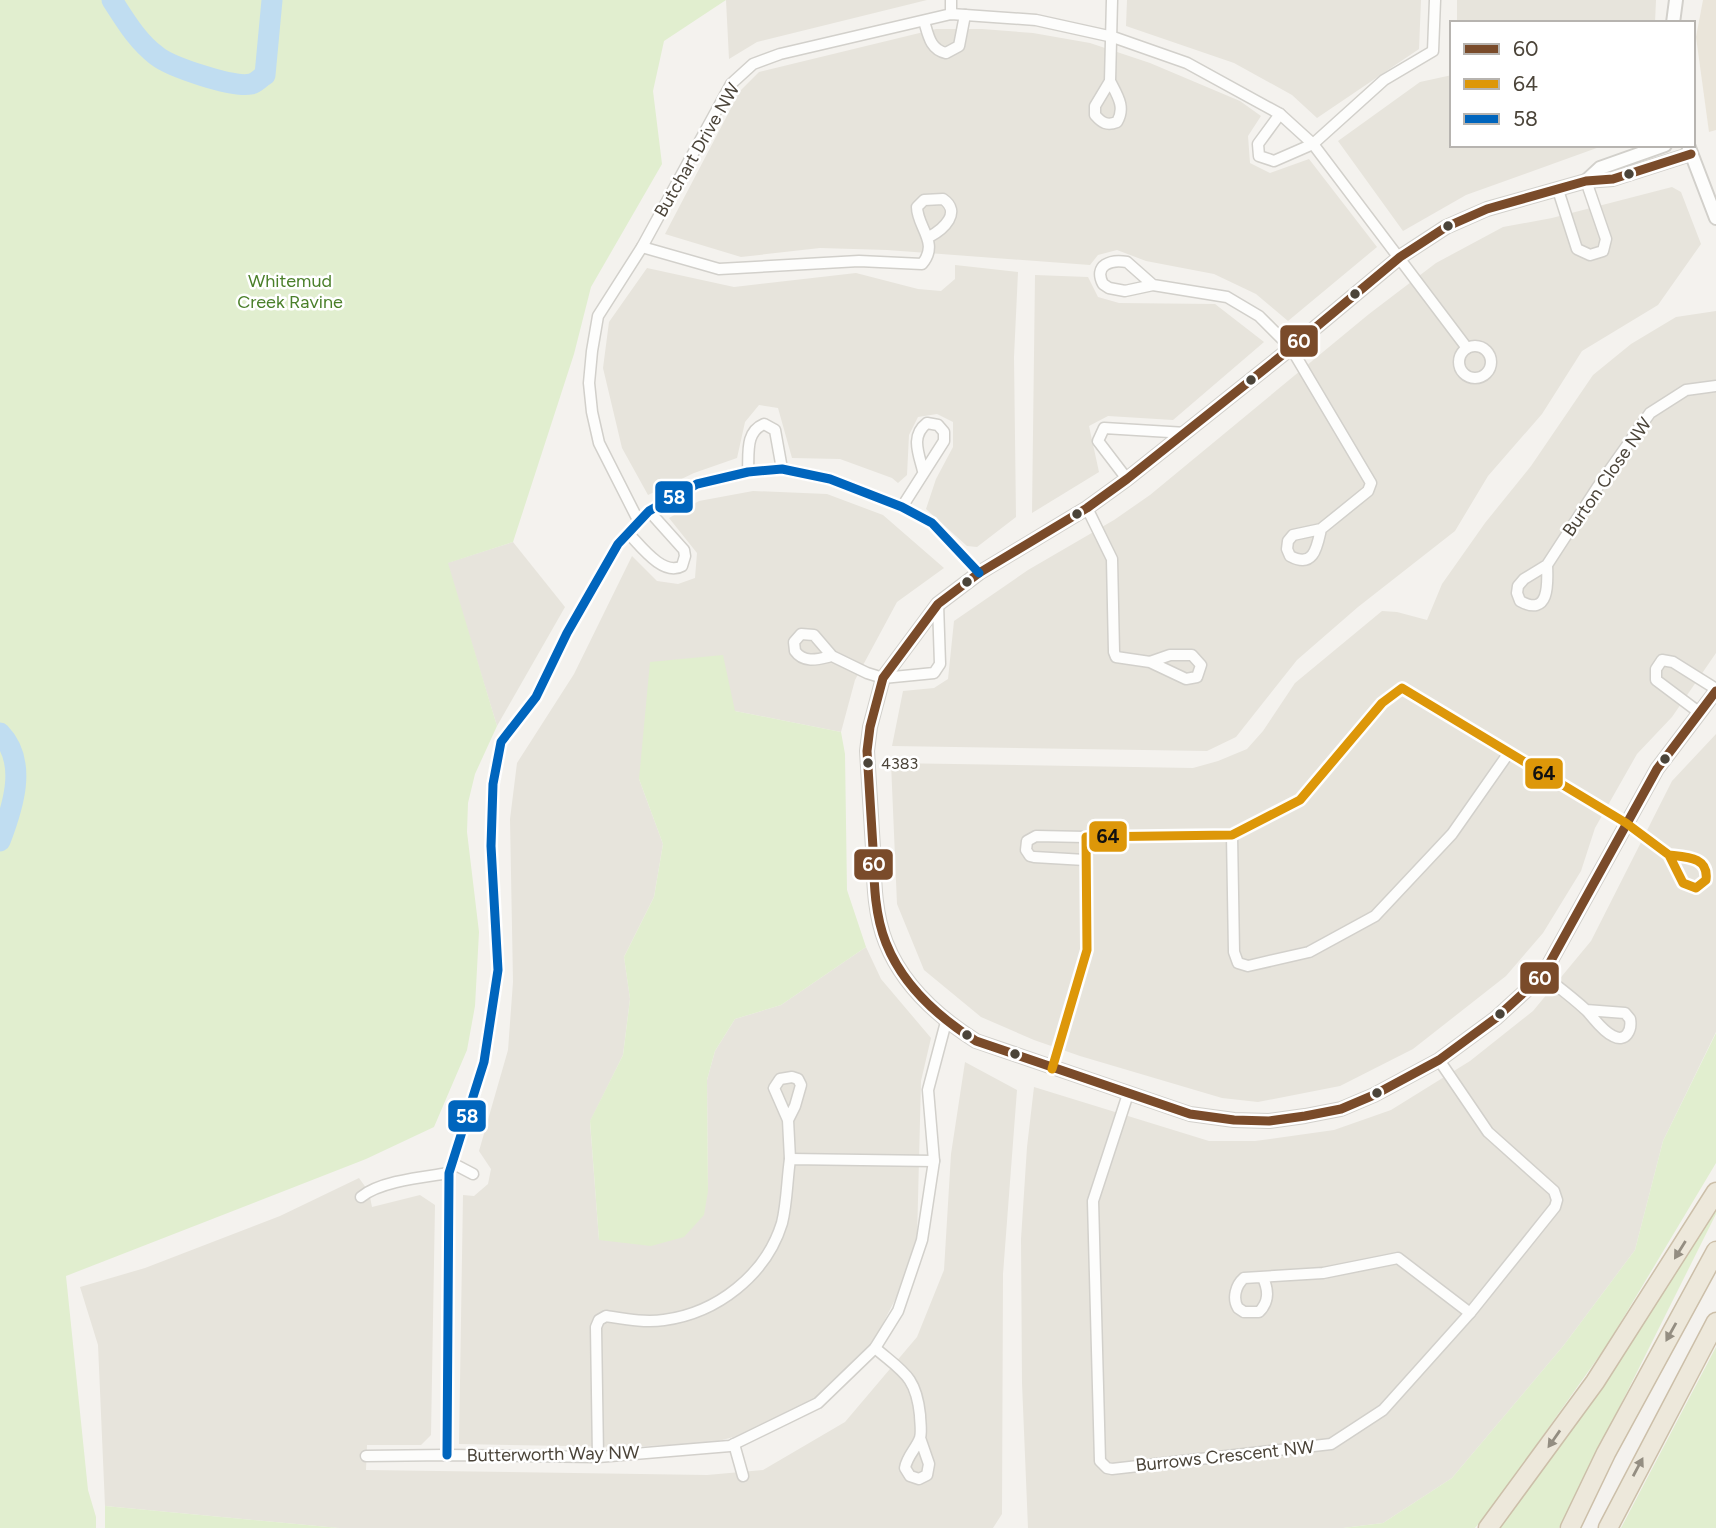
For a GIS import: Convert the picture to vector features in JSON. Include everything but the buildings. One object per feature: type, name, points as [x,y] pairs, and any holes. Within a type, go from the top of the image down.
[{"type":"highway","points":[[1489,1528],[1595,1382],[1716,1192]]},
{"type":"highway","points":[[1570,1528],[1606,1453],[1716,1251]]},
{"type":"highway","points":[[1608,1528],[1716,1322]]},
{"type":"street","points":[[951,0],[951,14]]},
{"type":"street","points":[[1110,80],[1112,0]]},
{"type":"street","points":[[1280,114],[1258,144],[1259,156],[1274,161],[1313,144],[1384,80],[1433,51],[1435,0]]},
{"type":"street","points":[[1673,21],[1676,0]]},
{"type":"street","name":"Butchart Drive NW","points":[[639,522],[599,443],[589,383],[598,316],[642,247],[731,85],[753,64],[780,54],[951,14],[1036,20],[1113,37],[1187,63],[1280,114],[1313,144],[1467,348]]},
{"type":"street","points":[[924,21],[933,47],[946,53],[959,46],[965,15]]},
{"type":"street","points":[[1586,181],[1600,167],[1659,147]]},
{"type":"street","points":[[1699,713],[1656,680],[1656,668],[1662,660],[1673,662],[1716,690],[1699,713],[1657,769],[1543,975],[1496,1018],[1439,1060],[1374,1095],[1341,1109],[1269,1121],[1190,1114],[976,1041],[946,1022],[924,1001],[900,970],[887,944],[877,911],[867,751],[870,727],[883,678],[938,604],[979,573],[1087,508],[1127,479],[1400,257],[1446,227],[1487,209],[1586,181],[1613,179],[1689,150],[1716,218]]},
{"type":"street","points":[[1558,190],[1577,249],[1590,255],[1603,251],[1606,239],[1586,181]]},
{"type":"street","points":[[642,247],[719,269],[859,261],[922,264],[926,259],[929,237]]},
{"type":"street","points":[[1153,285],[1127,262],[1108,262],[1100,272],[1103,284],[1116,290],[1153,285],[1227,297],[1259,316],[1291,348],[1371,484],[1368,491],[1321,529]]},
{"type":"street","name":"Burton Close NW","points":[[1547,565],[1650,413],[1686,390],[1716,386]]},
{"type":"street","points":[[748,472],[751,434],[755,428],[764,424],[775,430],[782,468]]},
{"type":"street","points":[[1127,479],[1098,441],[1104,428],[1186,433]]},
{"type":"street","points":[[447,1455],[449,1173],[484,1062],[498,970],[491,846],[493,784],[502,742],[536,697],[618,544],[649,511],[697,484],[748,472],[782,468],[830,479],[932,523],[979,573]]},
{"type":"street","points":[[902,508],[923,471]]},
{"type":"street","points":[[1087,508],[1112,559],[1116,657],[1150,662]]},
{"type":"street","points":[[628,533],[660,565],[669,569],[682,566],[684,550],[649,511]]},
{"type":"street","points":[[832,656],[883,678],[929,675],[938,669],[938,604]]},
{"type":"street","points":[[1085,860],[1030,856],[1026,850],[1027,841],[1036,836],[1232,835],[1300,800],[1382,703],[1402,688],[1626,823],[1669,855]]},
{"type":"street","points":[[1232,835],[1234,952],[1237,963],[1248,966],[1309,952],[1375,916],[1452,834],[1508,754]]},
{"type":"street","points":[[1052,1069],[1087,950],[1086,837]]},
{"type":"street","points":[[1543,975],[1586,1010]]},
{"type":"street","name":"Butterworth Way NW","points":[[366,1457],[598,1457],[734,1444],[818,1403],[875,1349],[898,1311],[922,1240],[934,1161],[928,1090],[946,1022]]},
{"type":"street","name":"Burrows Crescent NW","points":[[1128,1094],[1093,1201],[1100,1461],[1107,1468],[1331,1444],[1383,1410],[1469,1313],[1555,1207],[1557,1200],[1554,1191],[1488,1132],[1439,1060]]},
{"type":"street","points":[[598,1457],[596,1327],[599,1320],[606,1316],[643,1321],[664,1320],[684,1315],[717,1303],[744,1283],[765,1256],[782,1223],[790,1159],[788,1120]]},
{"type":"street","points":[[790,1159],[934,1161]]},
{"type":"street","points":[[452,1163],[472,1174]]},
{"type":"street","points":[[361,1197],[408,1180],[449,1173]]},
{"type":"street","points":[[1263,1278],[1323,1273],[1398,1258],[1469,1313]]},
{"type":"street","points":[[875,1349],[909,1377],[914,1385],[918,1399],[920,1438]]},
{"type":"street","points":[[734,1444],[743,1476]]},
{"type":"shaded area","points":[[726,0],[927,0],[757,42],[729,59]]},
{"type":"shaded area","points":[[1127,0],[1421,0],[1419,49],[1317,118],[1292,95],[1234,63],[1126,26]]},
{"type":"shaded area","points":[[1457,0],[1656,0],[1655,21],[1457,21]]},
{"type":"shaded area","points":[[1703,0],[1716,0],[1716,130],[1709,132],[1696,37]]},
{"type":"shaded area","points":[[936,29],[1033,33],[1090,43],[1150,63],[1240,101],[1261,116],[1248,136],[1250,163],[1270,173],[1309,159],[1377,247],[1288,321],[1256,294],[1214,274],[1146,261],[1117,250],[1098,255],[1090,265],[887,250],[820,248],[741,257],[665,234],[740,91],[759,72]]},
{"type":"shaded area","points":[[1450,75],[1450,147],[1599,147],[1466,195],[1403,231],[1338,141],[1420,82]]},
{"type":"shaded area","points":[[1672,187],[1681,192],[1701,244],[1658,305],[1582,351],[1542,414],[1488,476],[1455,531],[1358,607],[1297,660],[1236,737],[1207,751],[892,746],[903,691],[934,688],[948,679],[954,621],[1028,570],[1114,520],[1150,495],[1369,314],[1436,263],[1503,227],[1552,218]]},
{"type":"shaded area","points":[[955,265],[1018,272],[1014,357],[1016,517],[977,547],[967,546],[926,509],[936,479],[953,447],[953,422],[937,414],[918,417],[909,435],[907,475],[898,483],[892,478],[840,459],[792,458],[778,408],[759,405],[745,422],[737,458],[694,473],[648,495],[622,448],[603,368],[609,322],[647,268],[734,287],[856,273],[918,289],[941,291],[955,279]]},
{"type":"shaded area","points":[[1035,275],[1088,277],[1098,297],[1119,303],[1215,304],[1264,342],[1173,420],[1108,416],[1089,426],[1099,472],[1032,513]]},
{"type":"shaded area","points":[[1716,311],[1716,653],[1672,717],[1637,754],[1595,828],[1581,871],[1543,933],[1506,976],[1413,1049],[1340,1086],[1258,1102],[1222,1098],[1034,1040],[981,1017],[924,970],[897,904],[891,763],[1193,768],[1247,749],[1263,731],[1295,683],[1382,611],[1427,620],[1442,584],[1485,523],[1531,466],[1593,375],[1631,344],[1676,317]]},
{"type":"shaded area","points":[[753,491],[827,494],[883,515],[944,568],[897,602],[855,680],[841,732],[735,711],[639,779],[663,844],[654,897],[624,957],[630,999],[623,1055],[590,1122],[599,1240],[708,1191],[707,1080],[715,1051],[735,1019],[781,1005],[866,947],[881,979],[931,1038],[921,1081],[917,1239],[902,1286],[874,1341],[818,1398],[741,1435],[711,1443],[626,1447],[459,1444],[463,1195],[474,1196],[488,1184],[491,1169],[479,1151],[508,1050],[513,982],[510,819],[517,763],[574,674],[632,556],[657,581],[678,584],[695,578],[697,553],[669,518],[699,501]]},
{"type":"shaded area","points":[[513,542],[565,607],[497,726],[447,563]]},
{"type":"shaded area","points":[[1716,734],[1716,1032],[1663,1141],[1635,1250],[1564,1345],[1452,1478],[1383,1523],[1343,1528],[1028,1528],[1022,1383],[1021,1239],[1034,1087],[1209,1141],[1255,1141],[1334,1130],[1391,1110],[1470,1061],[1533,1011],[1591,941],[1672,781]]},
{"type":"shaded area","points":[[965,1062],[1017,1090],[1003,1274],[1002,1514],[993,1528],[339,1528],[105,1506],[98,1345],[80,1287],[145,1268],[280,1216],[359,1178],[369,1192],[372,1207],[420,1195],[435,1205],[431,1435],[421,1445],[367,1445],[366,1470],[707,1475],[763,1470],[845,1422],[917,1337],[944,1270],[951,1154]]},
{"type":"green space","name":"Whitemud Creek Ravine","points":[[0,0],[726,0],[664,41],[653,91],[662,164],[591,287],[574,354],[513,542],[448,563],[497,726],[475,774],[468,803],[467,832],[479,932],[475,1006],[467,1050],[434,1127],[366,1159],[66,1276],[88,1490],[96,1517],[96,1528],[0,1528]]},
{"type":"green space","points":[[723,655],[735,711],[841,732],[845,754],[847,890],[866,947],[781,1005],[735,1019],[715,1051],[707,1080],[708,1191],[704,1215],[684,1237],[651,1246],[599,1240],[590,1121],[623,1055],[630,999],[624,957],[654,897],[663,844],[639,779],[650,662]]},
{"type":"green space","points":[[1716,1033],[1716,1163],[1607,1345],[1491,1509],[1475,1528],[1343,1528],[1383,1523],[1452,1478],[1564,1345],[1635,1250],[1663,1141]]},
{"type":"green space","points":[[1716,1203],[1716,1214],[1559,1528],[1496,1528]]},
{"type":"green space","points":[[1716,1347],[1716,1528],[1621,1528]]},
{"type":"green space","points":[[105,1506],[339,1528],[105,1528]]},
{"type":"waterway","points":[[112,0],[137,37],[164,61],[202,76],[242,84],[253,83],[265,75],[272,0]]},
{"type":"waterway","points":[[0,733],[9,745],[16,771],[13,800],[0,841]]},
{"type":"transit line","name":"60","points":[[1691,154],[1613,179],[1586,181],[1487,209],[1446,227],[1400,257],[1127,479],[1087,508],[979,573],[938,604],[883,678],[870,727],[867,751],[874,884],[882,932],[893,959],[912,987],[948,1022],[976,1041],[1190,1114],[1269,1121],[1341,1109],[1374,1095],[1439,1060],[1496,1018],[1543,975],[1657,769],[1716,691]]},
{"type":"transit line","name":"58","points":[[447,1455],[449,1173],[484,1062],[498,970],[491,846],[493,784],[501,742],[536,697],[567,633],[618,544],[649,511],[697,484],[748,472],[782,469],[830,479],[902,507],[932,523],[979,573]]},
{"type":"transit line","name":"64","points":[[1052,1069],[1087,950],[1086,837],[1232,835],[1300,800],[1382,703],[1402,688],[1626,823],[1669,855],[1683,883],[1696,888],[1706,880],[1706,872],[1700,863],[1669,855]]},
{"type":"place","name":"4383","points":[[868,763]]}]
